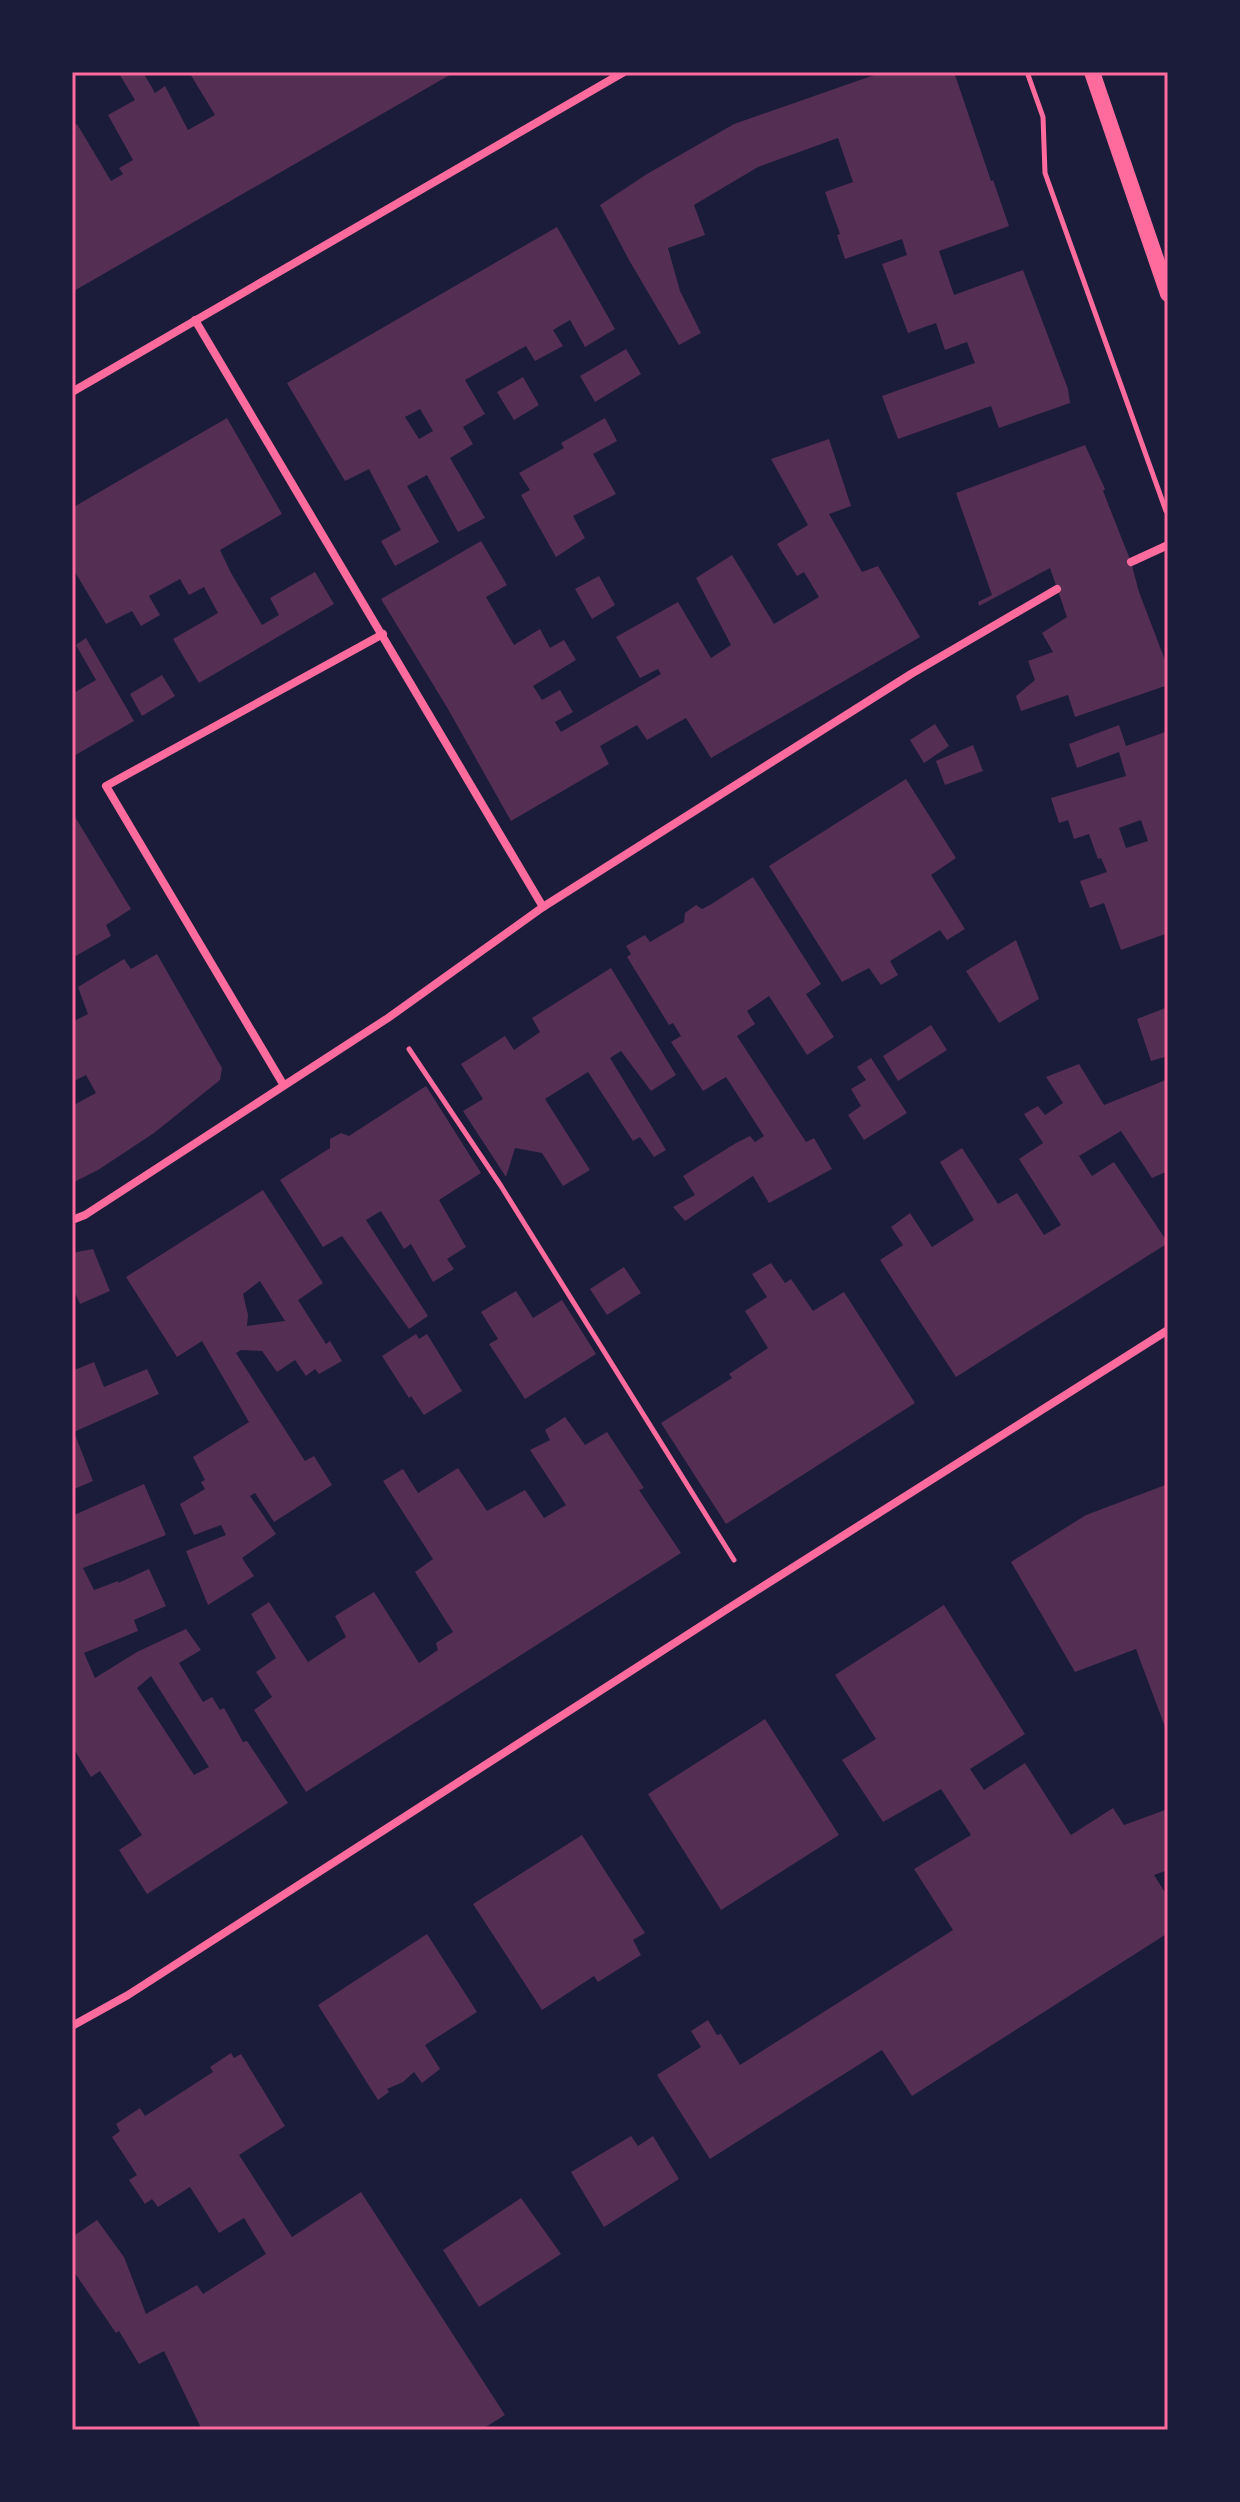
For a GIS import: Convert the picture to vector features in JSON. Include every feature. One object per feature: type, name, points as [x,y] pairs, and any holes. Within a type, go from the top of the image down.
[{"type":"main road","points":[[1092,72],[1168,294]]},
{"type":"street","points":[[72,392],[624,72]]},
{"type":"street","points":[[195,320],[543,907]]},
{"type":"street","points":[[1131,562],[1168,545]]},
{"type":"street","points":[[72,1220],[85,1215],[388,1018],[543,907],[911,674],[1057,589]]},
{"type":"street","points":[[283,1084],[106,786],[383,634]]},
{"type":"street","points":[[72,2026],[128,1995],[1168,1330]]},
{"type":"path","points":[[1027,72],[1043,117],[1045,173],[1168,516]]},
{"type":"path","points":[[388,1018],[501,1186],[754,1592]]},
{"type":"building","points":[[118,72],[143,72],[155,93],[165,86],[188,130],[215,115],[189,72],[455,72],[72,292],[72,127],[77,124],[111,181],[123,174],[119,168],[133,160],[108,115],[135,100]]},
{"type":"building","points":[[883,72],[954,72],[1009,226],[939,251],[954,295],[1023,270],[1068,389],[1070,403],[999,428],[991,406],[898,439],[882,396],[975,363],[967,342],[945,350],[936,323],[908,333],[882,264],[907,255],[902,239],[845,259],[825,192],[853,182],[838,138],[758,167],[694,205],[705,235],[668,248],[680,291],[701,333],[679,345],[629,260],[600,205],[734,124]]},
{"type":"building","points":[[557,227],[615,329],[585,347],[570,320],[553,330],[563,346],[535,361],[526,346],[465,380],[485,414],[463,427],[473,444],[450,458],[485,518],[458,532],[427,475],[407,486],[439,542],[395,566],[381,541],[401,530],[369,469],[345,481],[287,383]],"holes":[[[420,409],[433,431],[419,439],[405,417]]]},
{"type":"building","points":[[626,349],[641,374],[595,402],[580,376]]},
{"type":"building","points":[[523,377],[539,405],[514,420],[497,392]]},
{"type":"building","points":[[227,418],[282,514],[220,550],[231,573],[262,625],[279,615],[270,598],[315,572],[334,604],[199,683],[173,639],[218,613],[204,587],[189,595],[180,579],[149,596],[160,615],[141,626],[132,611],[106,624],[72,567],[72,508]]},
{"type":"building","points":[[605,418],[617,441],[593,454],[616,494],[573,516],[585,538],[556,557],[521,495],[530,490],[519,473],[564,448],[561,443]]},
{"type":"building","points":[[829,439],[851,506],[829,514],[862,572],[878,566],[920,637],[711,758],[686,718],[647,740],[637,725],[600,746],[609,764],[511,821],[381,599],[481,541],[507,585],[486,597],[514,645],[540,629],[550,648],[564,640],[576,660],[533,686],[542,700],[560,690],[573,712],[555,722],[561,732],[661,674],[658,669],[640,678],[616,637],[678,602],[711,658],[731,645],[696,578],[732,555],[774,624],[819,597],[804,572],[797,576],[777,544],[808,525],[771,459]]},
{"type":"building","points":[[1085,445],[1105,489],[1103,491],[1168,668],[1168,685],[1075,717],[1068,695],[1021,711],[1016,696],[1035,680],[1028,661],[1053,652],[1042,633],[1067,617],[1050,568],[979,606],[978,602],[992,595],[956,493]]},
{"type":"building","points":[[599,576],[615,605],[592,619],[575,589]]},
{"type":"building","points":[[86,638],[134,721],[72,757],[72,694],[96,680],[76,645]]},
{"type":"building","points":[[162,675],[175,696],[142,716],[130,694]]},
{"type":"building","points":[[935,724],[949,746],[924,763],[910,740]]},
{"type":"building","points":[[1119,725],[1126,746],[1168,731],[1168,933],[1121,950],[1104,903],[1090,908],[1080,881],[1107,872],[1101,858],[1098,859],[1089,834],[1074,839],[1068,820],[1059,823],[1051,798],[1126,776],[1119,752],[1077,768],[1069,744]],"holes":[[[1141,820],[1148,841],[1126,848],[1119,828]]]},
{"type":"building","points":[[973,745],[983,771],[945,785],[936,761]]},
{"type":"building","points":[[906,779],[956,858],[931,875],[965,929],[947,940],[940,930],[890,961],[898,975],[881,985],[869,968],[842,982],[769,866]]},
{"type":"building","points":[[72,812],[131,909],[106,925],[111,936],[72,958]]},
{"type":"building","points":[[753,877],[821,984],[806,994],[834,1037],[807,1055],[769,996],[747,1011],[755,1024],[737,1036],[806,1142],[814,1138],[832,1169],[769,1203],[753,1176],[685,1221],[673,1207],[695,1195],[683,1176],[750,1136],[755,1142],[764,1136],[726,1077],[703,1091],[671,1042],[681,1036],[673,1023],[669,1025],[627,957],[631,954],[626,946],[645,935],[650,942],[684,922],[685,913],[696,905],[702,909]]},
{"type":"building","points":[[1016,940],[1039,999],[999,1023],[966,971]]},
{"type":"building","points":[[157,954],[222,1068],[220,1080],[154,1133],[98,1170],[72,1183],[72,1106],[96,1093],[86,1075],[72,1082],[72,1022],[88,1014],[78,987],[124,959],[131,969]]},
{"type":"building","points":[[611,968],[676,1075],[651,1091],[621,1051],[610,1058],[666,1150],[654,1157],[640,1137],[633,1141],[588,1072],[545,1099],[590,1170],[563,1186],[542,1153],[515,1148],[506,1177],[463,1111],[483,1099],[461,1064],[505,1036],[514,1050],[540,1032],[532,1018]]},
{"type":"building","points":[[1168,1007],[1168,1056],[1151,1061],[1137,1019]]},
{"type":"building","points":[[931,1025],[947,1050],[898,1081],[883,1056]]},
{"type":"building","points":[[871,1058],[907,1113],[864,1140],[848,1115],[861,1106],[851,1089],[866,1080],[857,1067]]},
{"type":"building","points":[[1079,1064],[1104,1105],[1168,1079],[1168,1171],[1152,1178],[1121,1131],[1079,1156],[1092,1176],[1114,1162],[1168,1243],[956,1377],[880,1260],[903,1245],[891,1227],[910,1213],[932,1247],[974,1220],[940,1162],[962,1148],[998,1204],[1017,1193],[1044,1235],[1061,1225],[1019,1159],[1043,1143],[1024,1114],[1038,1106],[1045,1115],[1063,1103],[1046,1077]]},
{"type":"building","points":[[426,1086],[481,1173],[439,1200],[466,1247],[447,1259],[454,1269],[433,1282],[411,1244],[404,1249],[381,1211],[366,1220],[428,1316],[409,1329],[342,1236],[323,1247],[280,1180],[330,1148],[330,1139],[341,1133],[349,1136]]},
{"type":"building","points":[[263,1190],[323,1283],[298,1300],[326,1344],[330,1341],[342,1361],[319,1374],[315,1369],[306,1376],[295,1360],[277,1372],[262,1351],[241,1350],[236,1353],[305,1461],[314,1456],[332,1485],[274,1522],[255,1493],[250,1496],[276,1534],[242,1558],[254,1576],[208,1605],[186,1551],[226,1535],[221,1525],[194,1535],[180,1504],[205,1489],[201,1482],[205,1480],[193,1457],[249,1422],[202,1341],[177,1357],[126,1277]],"holes":[[[260,1281],[285,1321],[247,1326],[243,1294]]]},
{"type":"building","points":[[93,1249],[110,1291],[80,1304],[72,1286],[72,1253]]},
{"type":"building","points":[[771,1263],[785,1283],[791,1279],[813,1311],[844,1292],[915,1403],[726,1524],[661,1423],[732,1378],[729,1374],[768,1348],[745,1311],[767,1297],[752,1274]]},
{"type":"building","points":[[624,1267],[641,1293],[607,1315],[590,1289]]},
{"type":"building","points":[[516,1291],[533,1318],[562,1300],[596,1354],[525,1399],[489,1344],[498,1339],[481,1312]]},
{"type":"building","points":[[416,1334],[419,1339],[427,1334],[462,1391],[424,1415],[382,1356]]},
{"type":"building","points":[[94,1362],[104,1387],[147,1369],[159,1394],[74,1432],[93,1481],[72,1490],[72,1371]]},
{"type":"building","points":[[565,1417],[585,1445],[607,1432],[644,1488],[639,1490],[681,1553],[306,1792],[254,1710],[272,1697],[256,1672],[276,1658],[251,1614],[269,1602],[308,1662],[346,1637],[335,1616],[374,1592],[419,1663],[438,1650],[436,1643],[453,1632],[415,1572],[433,1559],[383,1481],[403,1469],[418,1493],[458,1468],[487,1511],[525,1490],[544,1518],[566,1505],[530,1450],[550,1440],[545,1430]]},
{"type":"building","points":[[144,1484],[166,1535],[83,1568],[94,1590],[149,1569],[166,1606],[134,1620],[138,1631],[84,1653],[95,1678],[137,1652],[186,1629],[201,1650],[179,1663],[203,1702],[212,1697],[220,1710],[224,1708],[243,1742],[247,1741],[288,1803],[147,1894],[119,1850],[142,1835],[100,1771],[91,1777],[72,1746],[72,1516]],"holes":[[[151,1676],[209,1767],[194,1775],[137,1688]]]},
{"type":"building","points":[[1168,1484],[1168,1735],[1136,1649],[1075,1672],[1011,1562],[1086,1515]]},
{"type":"building","points":[[944,1605],[1025,1734],[970,1769],[984,1790],[1025,1763],[1071,1835],[1113,1808],[1124,1825],[1168,1809],[1168,1870],[1154,1875],[1168,1897],[1168,1933],[912,2096],[882,2050],[710,2159],[657,2075],[701,2047],[691,2031],[708,2020],[717,2035],[721,2034],[740,2065],[953,1930],[914,1869],[971,1835],[941,1789],[883,1822],[842,1760],[876,1739],[835,1675]]},
{"type":"building","points":[[765,1719],[839,1835],[721,1910],[648,1794]]},
{"type":"building","points":[[582,1835],[645,1933],[633,1940],[641,1955],[598,1982],[594,1976],[542,2010],[473,1904]]},
{"type":"building","points":[[427,1934],[477,2012],[425,2045],[440,2069],[422,2083],[414,2072],[403,2082],[387,2089],[389,2092],[378,2100],[318,2005]]},
{"type":"building","points":[[231,2053],[234,2058],[241,2054],[285,2126],[239,2155],[292,2237],[361,2192],[505,2415],[481,2430],[202,2430],[164,2351],[139,2364],[119,2331],[116,2333],[72,2269],[72,2231],[75,2235],[97,2220],[124,2257],[146,2314],[197,2285],[203,2294],[266,2254],[244,2218],[219,2233],[190,2187],[158,2207],[152,2199],[145,2204],[129,2180],[137,2175],[112,2137],[120,2131],[116,2124],[140,2108],[145,2116],[213,2072],[210,2067]]},
{"type":"building","points":[[631,2136],[638,2146],[653,2136],[679,2179],[604,2227],[571,2172]]},
{"type":"building","points":[[521,2198],[561,2254],[479,2307],[443,2250]]}]
